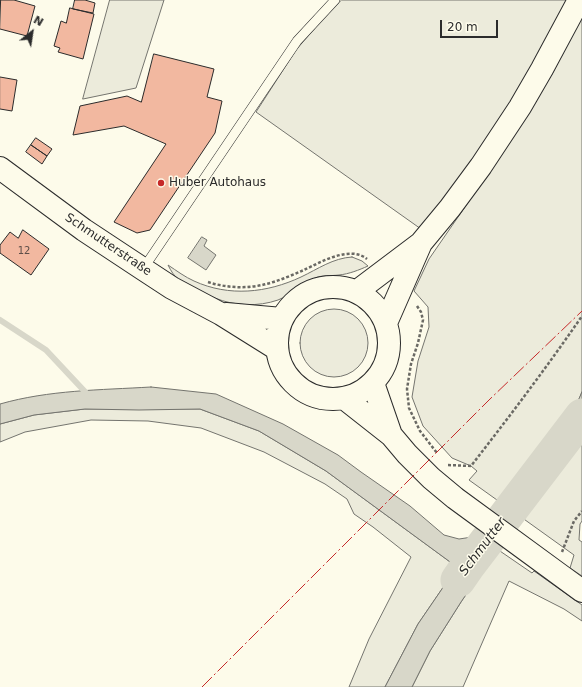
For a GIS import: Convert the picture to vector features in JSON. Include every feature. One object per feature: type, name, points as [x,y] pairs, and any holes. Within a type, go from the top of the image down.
[{"type":"main road","points":[[356,292],[421,243],[466,187],[503,134],[539,74],[579,0]]},
{"type":"main road","name":"Schmutterstraße","points":[[0,168],[84,230],[143,270],[172,288],[221,314],[277,349]]},
{"type":"main road","points":[[386,323],[421,243]]},
{"type":"main road","points":[[328,287],[342,288],[356,292],[372,303],[386,323],[390,340],[389,352],[385,365],[373,383],[360,393],[344,398],[327,399],[310,394],[298,387],[288,376],[281,363],[277,349],[278,334],[282,319],[288,309],[296,301],[311,291],[328,287]]},
{"type":"main road","name":"Schmutterstraße","points":[[221,314],[282,319]]},
{"type":"main road","points":[[373,383],[391,435]]},
{"type":"main road","points":[[344,398],[391,435],[407,454],[431,478],[455,498],[582,591]]},
{"type":"lane","points":[[143,270],[297,41],[335,0]]},
{"type":"path","points":[[205,281],[227,286],[254,286],[272,282],[339,255],[358,254],[370,262]]},
{"type":"path","points":[[413,302],[421,312],[423,320],[418,343],[411,364],[407,389],[409,408],[420,431],[438,453]]},
{"type":"path","points":[[471,466],[518,406],[582,316]]},
{"type":"path","points":[[448,464],[453,469]]},
{"type":"path","points":[[562,553],[574,521],[582,511]]},
{"type":"shaded area","points":[[110,0],[164,0],[136,88],[83,99]]},
{"type":"shaded area","points":[[342,0],[568,0],[524,81],[477,156],[421,229],[256,112],[296,50],[327,14]]},
{"type":"shaded area","points":[[582,16],[582,392],[576,406],[504,505],[469,480],[477,471],[471,466],[452,458],[423,426],[412,397],[418,361],[429,327],[428,307],[414,291],[429,259],[505,149],[552,74]]},
{"type":"shaded area","points":[[352,257],[362,261],[368,266],[346,274],[318,277],[310,280],[278,300],[254,305],[230,303],[206,294],[179,280],[168,265],[181,274],[207,286],[234,291],[248,291],[275,287],[301,277],[338,259]]},
{"type":"shaded area","points":[[334,309],[347,312],[358,319],[365,330],[368,343],[365,356],[358,367],[347,374],[334,377],[321,374],[310,367],[303,356],[300,343],[303,330],[310,319],[321,312]]},
{"type":"shaded area","points":[[85,409],[200,409],[259,431],[326,471],[457,567],[418,624],[385,687],[349,687],[369,639],[411,557],[354,514],[347,499],[325,484],[264,452],[201,428],[148,421],[91,420],[25,432],[0,442],[0,424],[34,415]]},
{"type":"shaded area","points":[[582,438],[582,521],[580,524],[579,540],[582,542],[582,576],[570,568],[574,555],[521,517]]},
{"type":"shaded area","points":[[497,549],[532,573],[534,571],[582,605],[582,621],[564,609],[509,581],[463,687],[412,687],[430,651]]},
{"type":"water","points":[[202,237],[207,240],[204,246],[216,255],[206,270],[188,258]]},
{"type":"water","points":[[151,387],[216,394],[283,424],[338,455],[410,506],[444,535],[459,539],[479,536],[497,549],[430,651],[412,687],[385,687],[418,624],[457,567],[326,471],[259,431],[200,409],[85,409],[34,415],[0,424],[0,404],[18,399],[75,391]]},
{"type":"water","points":[[582,392],[582,438],[521,517],[504,505],[576,406]]},
{"type":"building","points":[[1,0],[14,0],[35,6],[27,36],[0,29]]},
{"type":"building","points":[[75,0],[85,0],[95,3],[93,13],[73,9]]},
{"type":"building","points":[[70,8],[94,14],[83,59],[58,52],[60,48],[54,46],[61,21],[66,23]]},
{"type":"building","name":"Huber Autohaus","points":[[154,54],[214,69],[207,97],[222,101],[215,133],[150,230],[137,233],[114,222],[166,144],[124,126],[73,135],[80,106],[127,96],[141,102]]},
{"type":"building","points":[[0,77],[17,80],[12,111],[0,109]]},
{"type":"building","points":[[36,138],[52,149],[47,156],[31,145]]},
{"type":"building","points":[[31,145],[47,156],[42,164],[26,152]]},
{"type":"building","points":[[23,230],[49,249],[31,275],[0,253],[0,245],[10,232],[18,238]]},
{"type":"waterway","points":[[0,320],[46,350],[89,396]]},
{"type":"waterway","name":"Schmutter","points":[[458,580],[582,416]]},
{"type":"power","points":[[202,687],[489,400],[582,311]]},
{"type":"place","name":"Huber Autohaus","points":[[161,183]]}]
